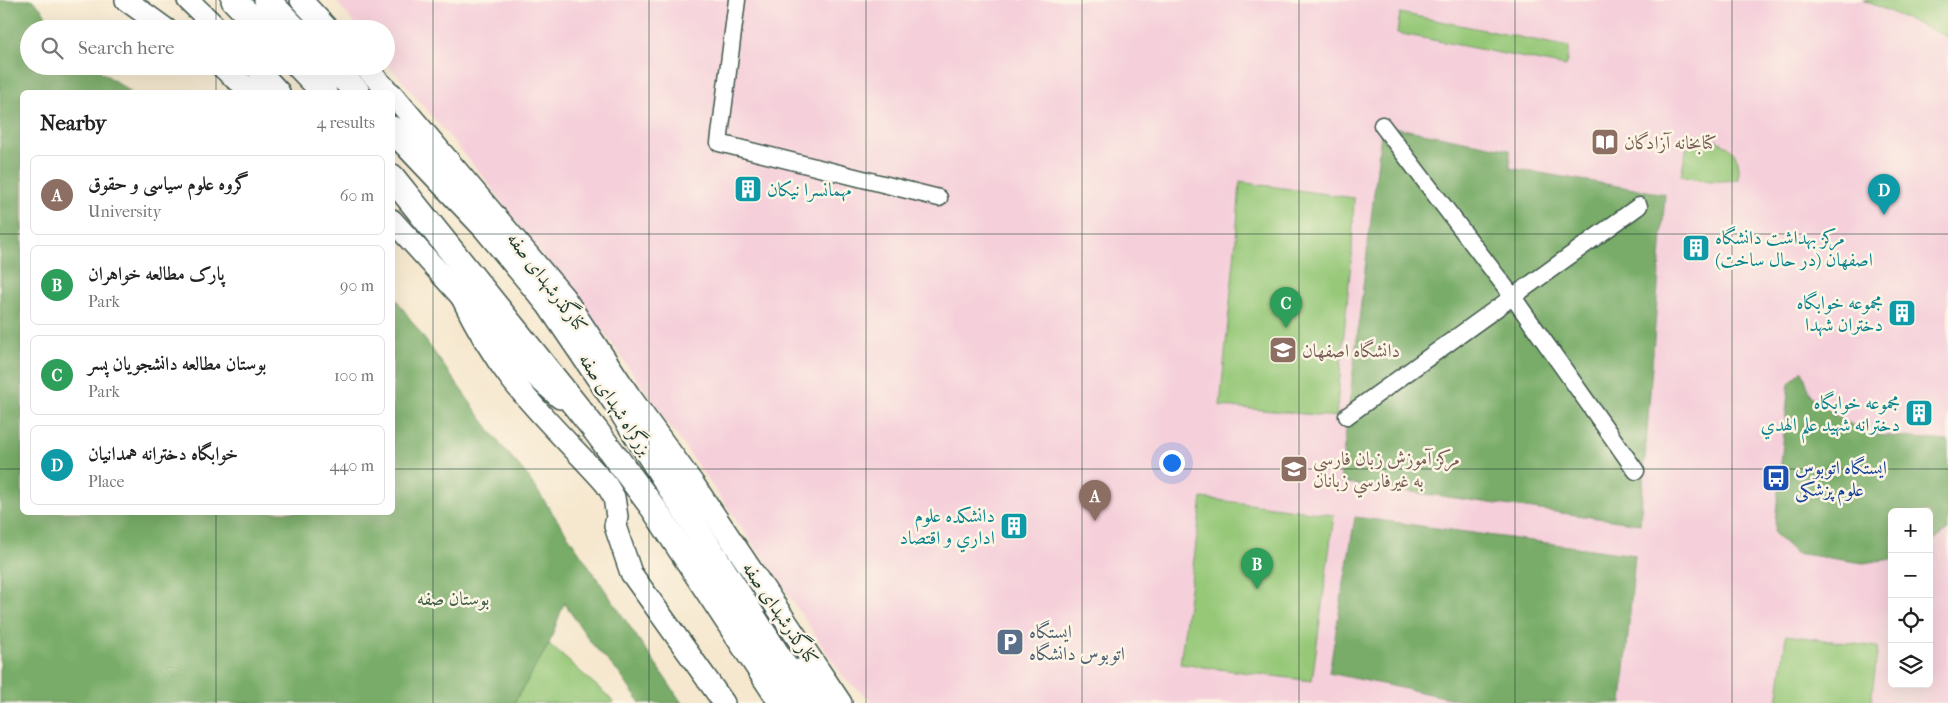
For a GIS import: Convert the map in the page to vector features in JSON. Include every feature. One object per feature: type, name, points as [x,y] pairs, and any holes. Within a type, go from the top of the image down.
[{"type":"highway","points":[[234,0],[253,20]]},
{"type":"highway","points":[[267,0],[286,20]]},
{"type":"highway","points":[[308,75],[322,90]]},
{"type":"highway","points":[[341,75],[356,90]]},
{"type":"highway","name":"بزرگراه شهدای صفه","points":[[400,121],[549,304],[616,402],[808,703]]},
{"type":"highway","name":"بزرگراه شهدای صفه","points":[[395,181],[596,431],[654,509],[782,703]]},
{"type":"main road","points":[[126,0],[154,20]]},
{"type":"main road","points":[[149,0],[170,20]]},
{"type":"main road","points":[[188,0],[209,20]]},
{"type":"main road","points":[[301,0],[320,20]]},
{"type":"main road","points":[[315,0],[332,20]]},
{"type":"main road","points":[[231,75],[252,90]]},
{"type":"main road","points":[[263,75],[277,90]]},
{"type":"main road","points":[[373,75],[387,90]]},
{"type":"main road","name":"کنارگذرشهدای صفه","points":[[377,75],[388,90]]},
{"type":"main road","name":"کنارگذرشهدای صفه","points":[[395,106],[400,121],[564,297],[629,395],[695,486],[841,703]]},
{"type":"main road","points":[[395,223],[523,365],[596,431]]},
{"type":"main road","points":[[461,296],[478,330],[511,378],[542,415],[606,484],[614,497],[617,517],[615,526],[630,573],[724,703]]},
{"type":"main road","points":[[728,576],[793,665],[824,703]]},
{"type":"street","points":[[737,0],[719,143],[939,198]]},
{"type":"street","points":[[1382,125],[1513,297],[1636,471]]},
{"type":"street","points":[[1347,416],[1639,206]]},
{"type":"shaded area","name":"دانشگاه اصفهان","points":[[335,0],[1948,0],[1948,703],[874,703],[844,678],[775,575],[593,317],[528,239],[486,180],[395,73],[395,20],[352,20]]},
{"type":"green space","name":"بوستان صفه","points":[[0,0],[33,0],[44,12],[47,20],[20,20],[20,75],[106,75],[128,90],[20,90],[20,515],[395,515],[395,298],[500,444],[526,474],[682,703],[640,703],[619,673],[592,644],[564,603],[549,644],[514,703],[0,703]]},
{"type":"green space","points":[[1863,0],[1948,0],[1948,37]]},
{"type":"green space","points":[[1400,13],[1569,47],[1566,66],[1397,33]]},
{"type":"green space","points":[[1382,125],[1510,150],[1510,168],[1665,194],[1640,524],[1340,482]]},
{"type":"green space","points":[[1689,135],[1709,138],[1726,145],[1737,158],[1739,168],[1738,179],[1710,181],[1681,176]]},
{"type":"green space","points":[[1240,182],[1354,198],[1352,251],[1336,417],[1220,406]]},
{"type":"green space","points":[[1802,370],[1811,396],[1835,415],[1868,434],[1948,441],[1948,530],[1933,540],[1933,508],[1888,508],[1888,560],[1863,563],[1795,553],[1774,533],[1789,383]]},
{"type":"green space","points":[[1202,498],[1334,515],[1312,681],[1180,664]]},
{"type":"green space","points":[[1355,517],[1635,555],[1622,703],[1473,703],[1329,673]]},
{"type":"green space","points":[[1786,635],[1878,647],[1871,703],[1777,703]]},
{"type":"green space","points":[[549,644],[607,695],[614,703],[514,703]]},
{"type":"place","name":"کتابخانه آزادگان","points":[[1605,142]]},
{"type":"place","name":"مهمانسرا نیکان","points":[[748,189]]},
{"type":"place","name":"خوابگاه دخترانه همدانیان","points":[[1884,215]]},
{"type":"place","name":"مرکز بهداشت دانشگاه اصفهان (در حال ساخت)","points":[[1696,248]]},
{"type":"place","name":"مجموعه خوابگاه دختران شهدا","points":[[1902,313]]},
{"type":"place","name":"بوستان مطالعه دانشجویان پسر","points":[[1286,328]]},
{"type":"place","name":"دانشگاه اصفهان","points":[[1283,350]]},
{"type":"place","name":"مجموعه خوابگاه دخترانه شهيد علم الهدي","points":[[1919,413]]},
{"type":"place","name":"مرکز آموزش زبان فارسي به غيرفارسي زبانان","points":[[1294,469]]},
{"type":"place","name":"ایستگاه اتوبوس علوم پزشکی","points":[[1776,478]]},
{"type":"place","name":"گروه علوم سیاسی و حقوق","points":[[1095,521]]},
{"type":"place","name":"دانشکده علوم اداري و اقتصاد","points":[[1014,526]]},
{"type":"place","name":"پارک مطالعه خواهران","points":[[1257,589]]},
{"type":"place","name":"ایستگاه اتوبوس دانشگاه","points":[[1010,642]]}]
